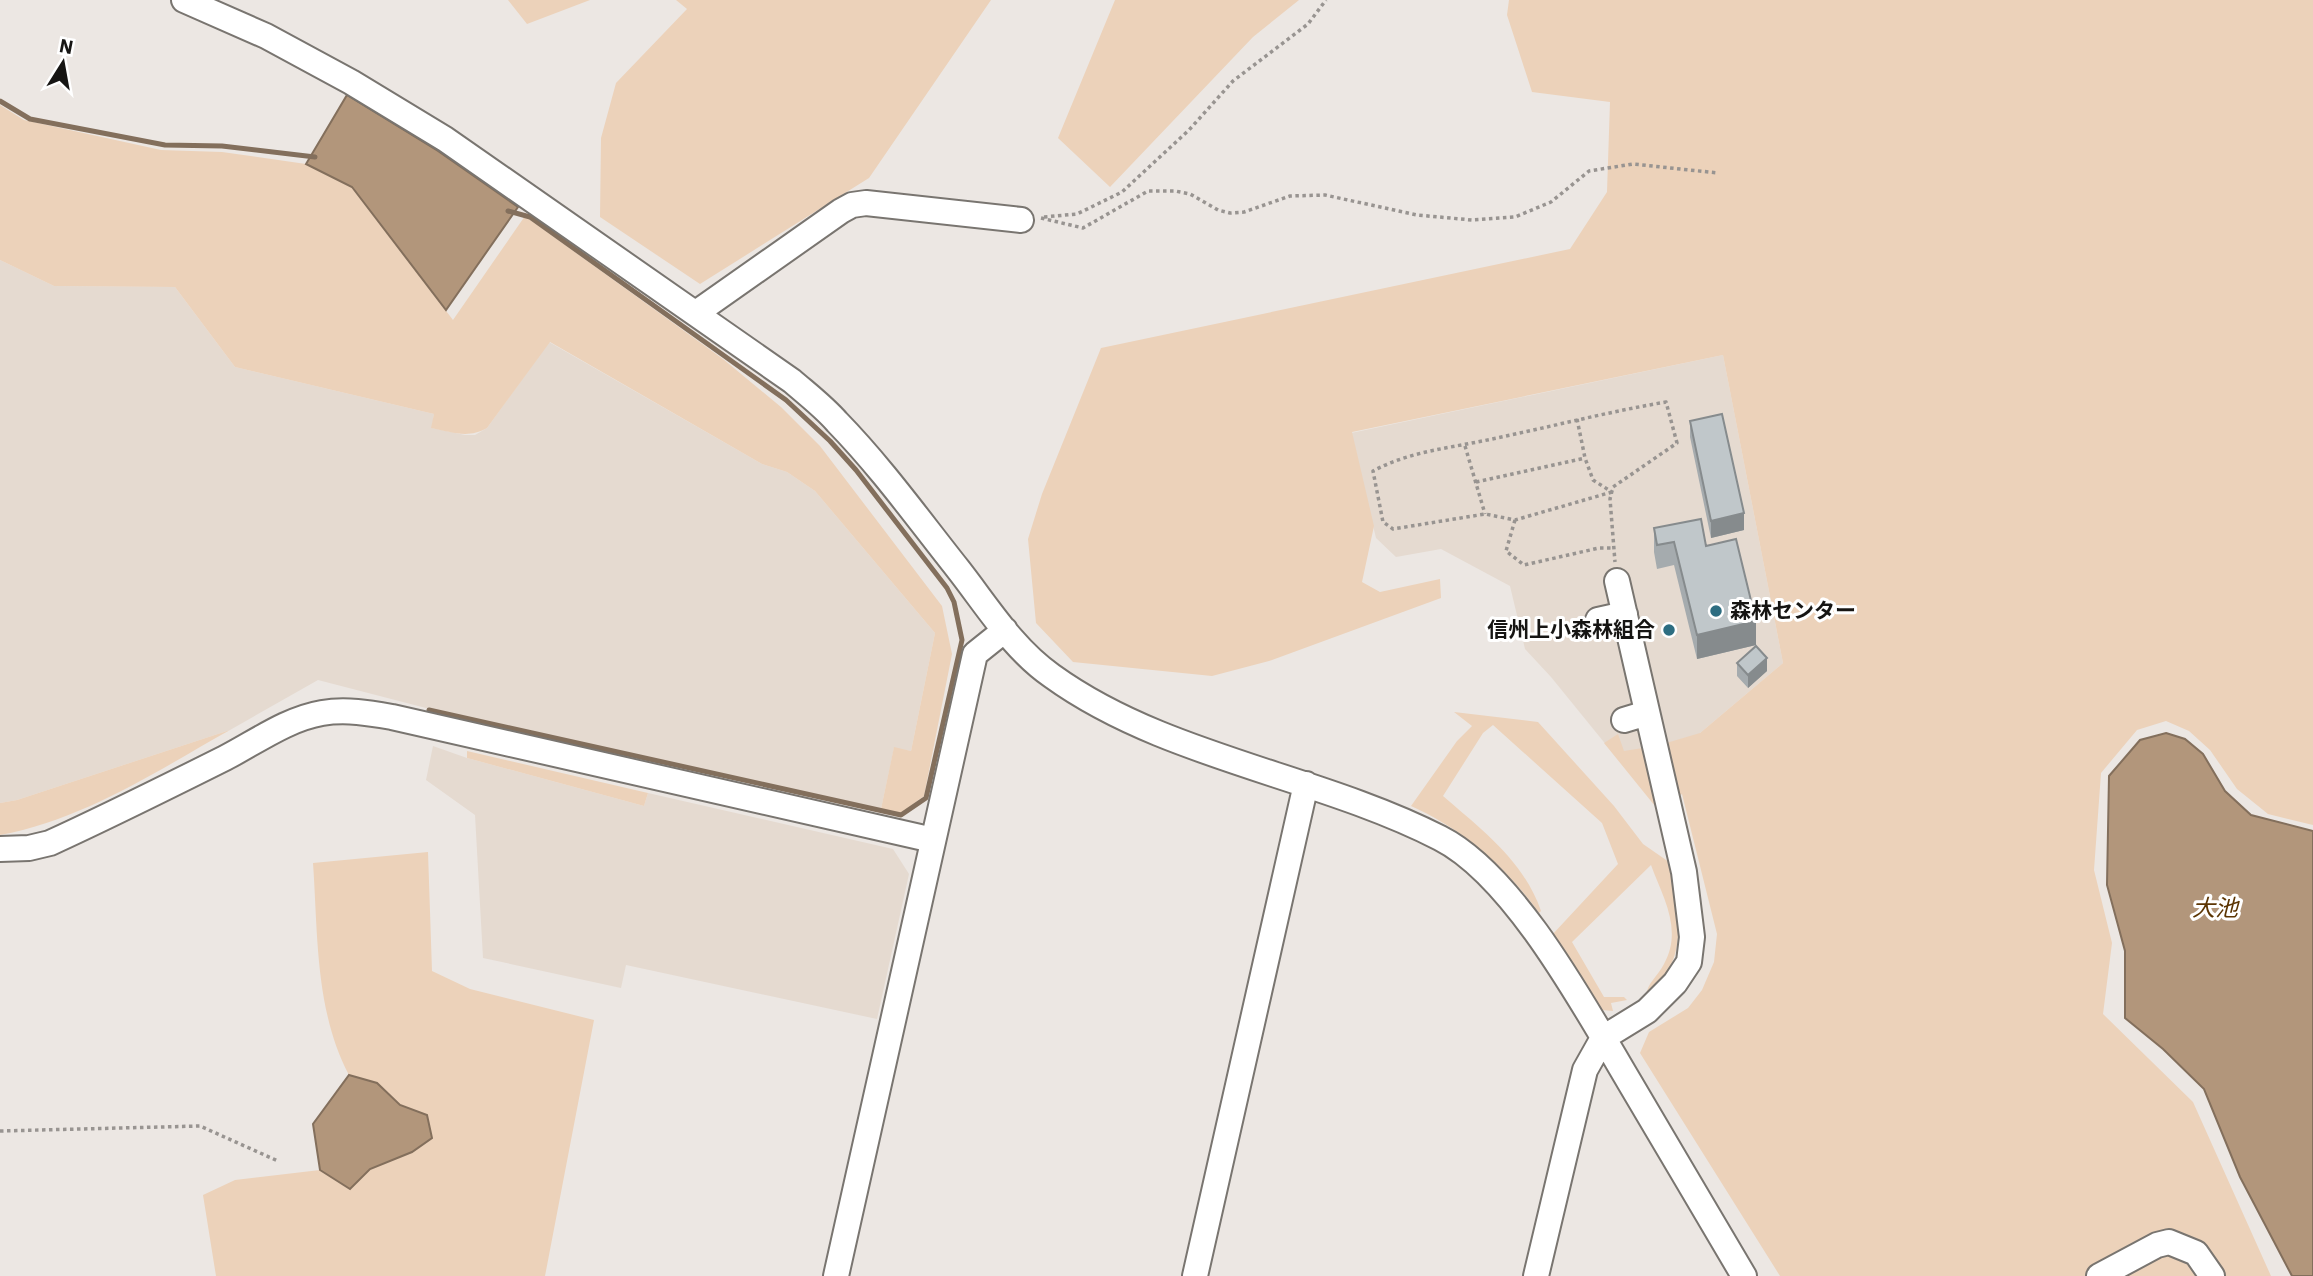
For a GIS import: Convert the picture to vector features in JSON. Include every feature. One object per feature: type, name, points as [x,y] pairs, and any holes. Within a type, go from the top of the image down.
[{"type":"street","points":[[184,0],[267,36],[351,82],[445,139],[792,381],[836,421],[926,528],[1005,630],[1048,674],[1089,702],[1139,725],[1396,818],[1444,840],[1476,864],[1515,906],[1552,956],[1744,1276]]},
{"type":"street","points":[[696,313],[852,205],[878,204],[1021,220]]},
{"type":"street","points":[[1536,1276],[1585,1070],[1603,1038],[1647,1011],[1665,995],[1689,962],[1692,937],[1684,872],[1636,717],[1625,614],[1617,581]]},
{"type":"street","points":[[1598,620],[1625,614]]},
{"type":"street","points":[[836,1276],[975,654],[1005,630]]},
{"type":"street","points":[[0,849],[29,848],[50,843],[228,757],[295,720],[338,712],[392,717],[933,840]]},
{"type":"street","points":[[1195,1276],[1306,784]]},
{"type":"street","points":[[2099,1276],[2157,1245],[2169,1242],[2196,1253],[2212,1276]]},
{"type":"path","points":[[1326,0],[1308,24],[1233,82],[1189,130],[1122,192],[1077,214],[1039,218],[1083,228],[1148,191],[1175,191],[1190,194],[1218,210],[1230,213],[1244,212],[1290,196],[1325,195],[1417,215],[1472,220],[1515,218],[1551,202],[1590,171],[1633,164],[1718,173]]},
{"type":"path","points":[[1612,492],[1514,520],[1485,514],[1393,528],[1383,522],[1373,471],[1405,457],[1666,402],[1677,443],[1613,487],[1613,548],[1617,581]]},
{"type":"path","points":[[1577,419],[1585,458],[1593,480],[1612,492]]},
{"type":"path","points":[[1465,445],[1485,514]]},
{"type":"path","points":[[1476,482],[1585,458]]},
{"type":"path","points":[[1514,520],[1506,551],[1524,565],[1599,548],[1613,548]]},
{"type":"path","points":[[0,1131],[200,1126],[278,1161]]},
{"type":"shaded area","points":[[508,0],[590,0],[527,24]]},
{"type":"shaded area","points":[[676,0],[991,0],[869,178],[700,284],[600,217],[601,138],[616,83],[687,9]]},
{"type":"shaded area","points":[[1115,0],[1299,0],[1253,37],[1110,187],[1058,138]]},
{"type":"shaded area","points":[[1509,0],[2313,0],[2313,825],[2268,814],[2237,789],[2210,750],[2189,731],[2166,721],[2137,730],[2101,773],[2094,870],[2112,943],[2103,1014],[2193,1102],[2271,1276],[1780,1276],[1640,1053],[1649,1032],[1688,1008],[1702,990],[1714,962],[1717,934],[1682,794],[1675,799],[1663,744],[1700,733],[1783,663],[1723,355],[1352,432],[1374,526],[1362,582],[1380,592],[1440,579],[1441,598],[1269,661],[1212,676],[1073,662],[1036,623],[1028,539],[1042,494],[1101,348],[1570,249],[1607,192],[1610,102],[1532,92],[1507,15]]},
{"type":"shaded area","points":[[0,105],[24,120],[161,150],[222,152],[306,164],[352,187],[453,320],[525,216],[723,359],[781,407],[820,446],[942,606],[952,654],[924,796],[901,813],[881,809],[894,747],[911,751],[935,633],[815,491],[787,472],[762,464],[550,342],[487,428],[460,434],[431,428],[434,414],[235,367],[175,287],[54,286],[0,260]]},
{"type":"shaded area","points":[[0,260],[54,286],[175,287],[235,367],[434,414],[432,428],[465,435],[475,435],[487,428],[549,342],[762,464],[787,472],[815,491],[935,633],[911,751],[894,748],[881,809],[426,708],[318,680],[230,730],[17,800],[0,803]]},
{"type":"shaded area","points":[[1723,355],[1783,663],[1700,733],[1681,793],[1616,757],[1525,649],[1510,586],[1441,549],[1396,557],[1376,538],[1351,433]]},
{"type":"shaded area","points":[[1454,712],[1538,722],[1614,806],[1643,844],[1669,862],[1678,917],[1676,951],[1661,981],[1646,996],[1664,964],[1672,938],[1669,914],[1651,865],[1572,942],[1604,997],[1624,997],[1627,1000],[1611,1003],[1613,1011],[1602,1010],[1595,1006],[1552,935],[1618,864],[1602,823],[1493,725],[1483,733],[1443,796],[1513,861],[1533,893],[1541,911],[1539,913],[1512,880],[1482,851],[1448,826],[1411,806],[1457,741],[1472,726]]},
{"type":"shaded area","points":[[230,730],[90,806],[31,828],[0,835],[0,803],[17,800]]},
{"type":"shaded area","points":[[1618,734],[1624,751],[1643,748],[1659,811],[1604,743]]},
{"type":"shaded area","points":[[433,746],[467,758],[644,806],[648,793],[893,849],[909,874],[877,1019],[626,965],[621,988],[483,958],[475,815],[426,780]]},
{"type":"shaded area","points":[[467,751],[648,793],[644,806],[467,758]]},
{"type":"shaded area","points":[[428,852],[432,971],[470,989],[594,1020],[545,1276],[216,1276],[203,1195],[235,1180],[320,1170],[350,1189],[370,1169],[412,1152],[427,1115],[400,1105],[377,1083],[349,1075],[338,1050],[324,999],[320,972],[313,863]]},
{"type":"water","points":[[347,95],[438,151],[518,207],[446,310],[352,187],[306,164]]},
{"type":"water","name":"大池","points":[[2166,733],[2185,739],[2203,754],[2225,791],[2251,815],[2313,831],[2313,1276],[2292,1276],[2240,1177],[2204,1089],[2163,1049],[2125,1018],[2125,951],[2107,885],[2109,776],[2140,740]]},
{"type":"water","points":[[349,1075],[377,1083],[400,1105],[427,1115],[432,1138],[412,1152],[370,1169],[350,1189],[320,1170],[313,1124]]},
{"type":"building","points":[[1722,414],[1744,513],[1711,521],[1690,421]]},
{"type":"building","points":[[1701,519],[1706,546],[1736,539],[1756,621],[1697,635],[1674,542],[1657,545],[1654,528]]},
{"type":"building","points":[[1756,646],[1767,658],[1748,675],[1737,663]]},
{"type":"waterway","points":[[0,101],[30,119],[165,145],[222,146],[315,157]]},
{"type":"waterway","points":[[429,710],[901,815],[926,798],[962,640],[954,602],[947,588],[856,470],[830,441],[786,400],[530,217],[508,211]]},
{"type":"place","name":"森林センター","points":[[1716,611]]},
{"type":"place","name":"信州上小森林組合","points":[[1669,630]]}]
